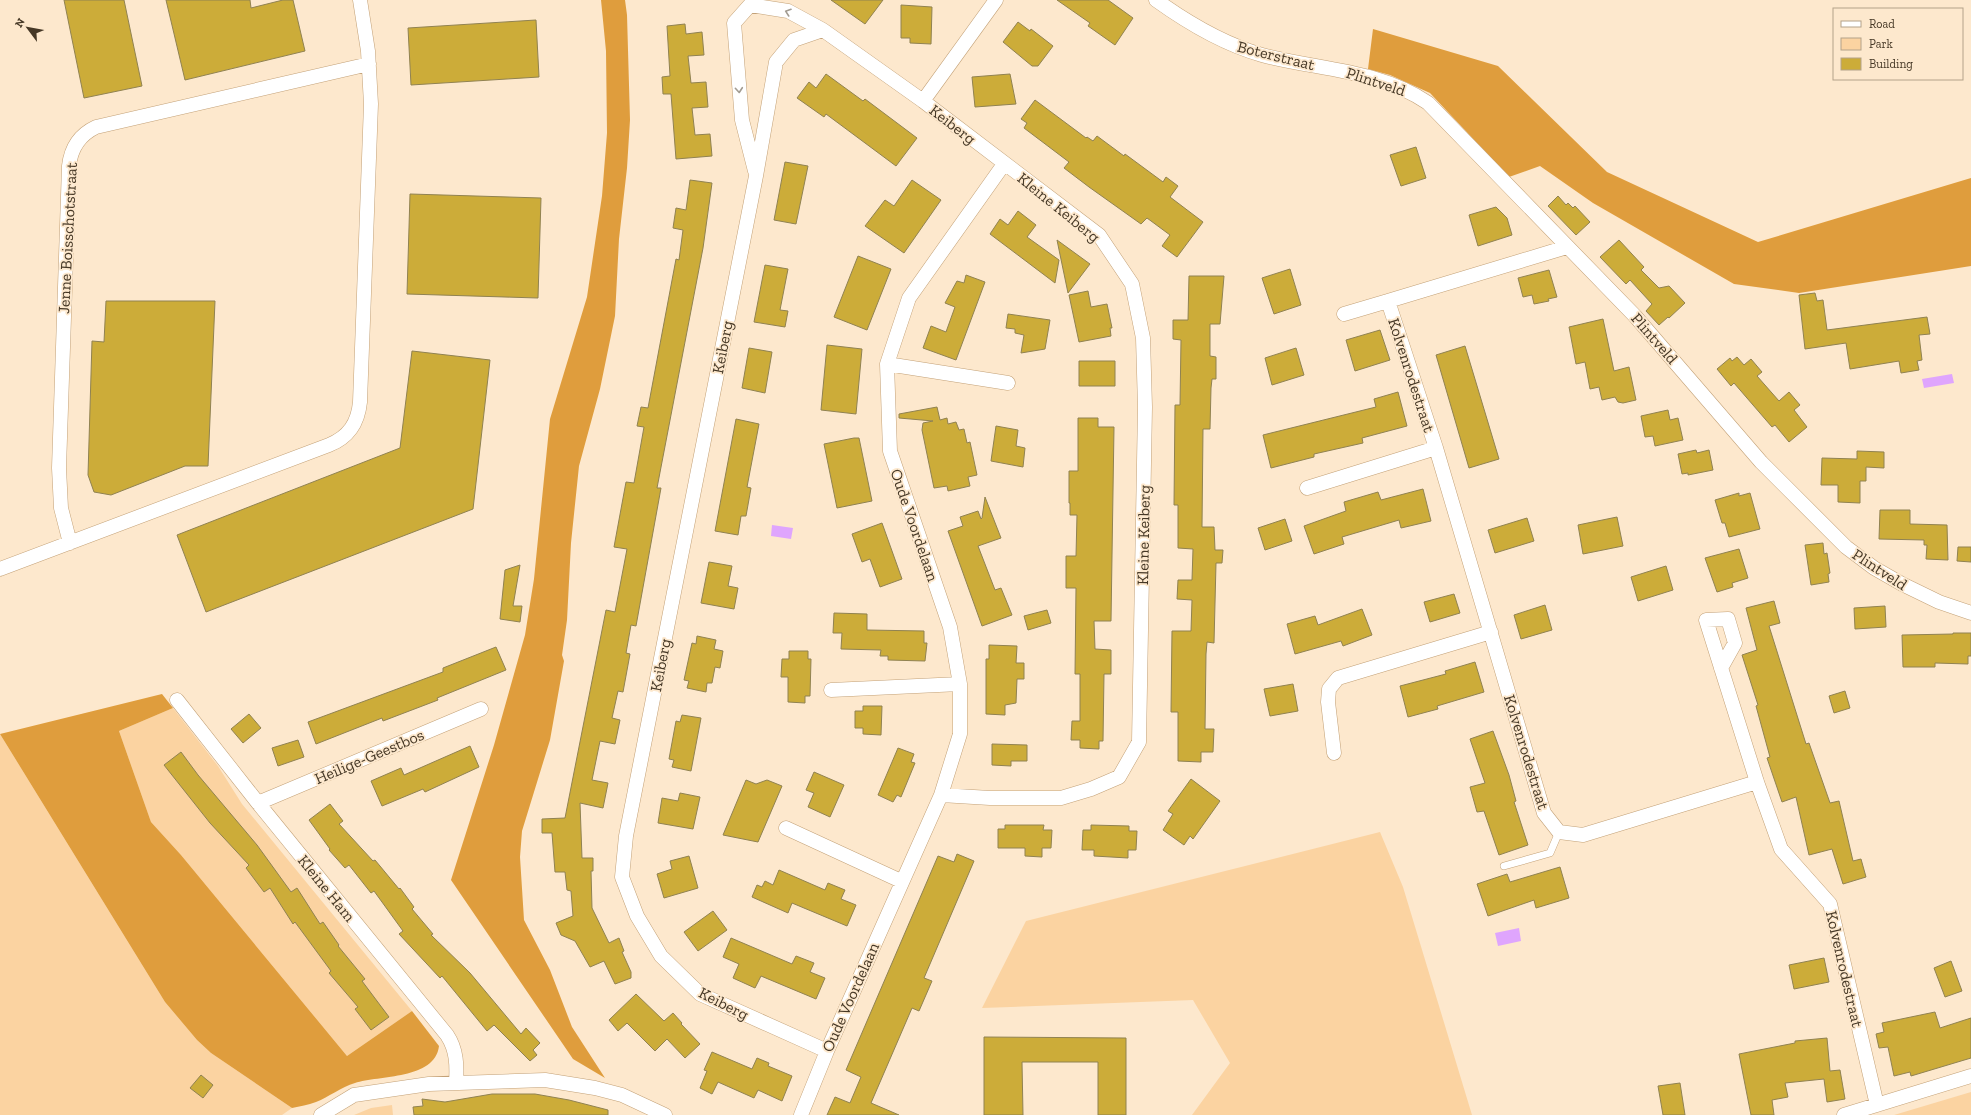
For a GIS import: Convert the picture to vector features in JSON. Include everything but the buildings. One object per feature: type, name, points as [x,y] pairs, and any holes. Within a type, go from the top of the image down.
[{"type":"street","points":[[0,570],[329,445],[344,437],[354,427],[360,412],[371,127],[369,64],[360,0]]},
{"type":"street","points":[[923,101],[996,0]]},
{"type":"street","name":"Boterstraat","points":[[1156,0],[1192,24],[1238,47],[1291,62],[1336,69]]},
{"type":"street","name":"Keiberg","points":[[756,176],[742,120],[734,23],[750,5],[788,11],[823,30],[923,101],[1004,164]]},
{"type":"street","name":"Keiberg","points":[[823,30],[794,40],[776,62],[756,176],[626,836],[622,877],[637,916],[661,956],[700,994],[827,1050]]},
{"type":"street","name":"Jenne Boisschotstraat","points":[[70,543],[61,508],[59,468],[69,166],[71,154],[77,142],[88,131],[96,127],[369,64]]},
{"type":"street","name":"Plintveld","points":[[1336,69],[1389,82],[1409,91],[1428,103],[1635,316],[1770,472],[1846,547],[1874,568],[1902,584],[1939,602],[1971,613]]},
{"type":"street","name":"Oude Voordelaan","points":[[801,1115],[827,1050],[941,795],[960,734],[960,684],[950,627],[890,450],[887,364],[909,298],[1004,164]]},
{"type":"street","name":"Kleine Keiberg","points":[[941,795],[990,798],[1061,798],[1091,789],[1119,777],[1139,742],[1145,407],[1143,338],[1132,284],[1098,235],[1004,164]]},
{"type":"street","name":"Kolvenrodestraat","points":[[1344,314],[1567,247]]},
{"type":"street","name":"Kolvenrodestraat","points":[[1388,301],[1436,448],[1544,813],[1559,832]]},
{"type":"street","points":[[887,364],[1008,383]]},
{"type":"street","name":"Kolvenrodestraat","points":[[1307,488],[1436,448]]},
{"type":"street","points":[[1334,753],[1328,702],[1330,689],[1338,678],[1491,632]]},
{"type":"street","name":"Kolvenrodestraat","points":[[1721,668],[1757,782],[1781,849],[1830,904],[1877,1105]]},
{"type":"street","points":[[831,690],[960,684]]},
{"type":"street","name":"Kleine Ham","points":[[177,700],[258,803],[453,1043],[456,1054],[456,1083]]},
{"type":"street","name":"Heilige-Geestbos","points":[[258,803],[481,709]]},
{"type":"street","points":[[1559,832],[1583,835],[1757,782]]},
{"type":"street","points":[[786,828],[902,881]]},
{"type":"street","points":[[1844,1115],[1971,1076]]},
{"type":"street","points":[[321,1115],[354,1095],[429,1084],[545,1080],[595,1088],[622,1095],[665,1115]]},
{"type":"lane","points":[[1504,866],[1550,853],[1559,832]]},
{"type":"green space","points":[[173,708],[218,766],[242,804],[412,1011],[347,1056],[181,855],[151,822],[119,731]]},
{"type":"green space","points":[[0,734],[165,1002],[197,1040],[211,1053],[292,1108],[282,1115],[0,1115]]},
{"type":"green space","points":[[1380,832],[1403,887],[1472,1115],[1192,1115],[1230,1063],[1193,1000],[982,1008],[1026,921]]},
{"type":"green space","points":[[1971,1092],[1971,1115],[1894,1115]]},
{"type":"green space","points":[[392,1105],[393,1115],[354,1115],[371,1108]]},
{"type":"shaded area","points":[[601,0],[625,0],[627,15],[630,120],[627,168],[619,239],[615,316],[600,389],[579,466],[571,543],[567,620],[562,655],[564,661],[550,740],[522,831],[520,857],[524,920],[550,970],[572,1027],[605,1078],[573,1059],[451,880],[494,745],[525,635],[534,579],[550,419],[587,297],[602,196],[607,133],[606,51]]},
{"type":"shaded area","points":[[1373,29],[1498,66],[1607,172],[1758,242],[1971,178],[1971,266],[1799,293],[1734,284],[1593,203],[1540,166],[1509,177],[1430,93],[1390,75],[1368,69]]},
{"type":"shaded area","points":[[1952,374],[1954,383],[1924,388],[1922,379]]},
{"type":"shaded area","points":[[772,525],[793,528],[791,539],[771,536]]},
{"type":"shaded area","points":[[162,694],[173,708],[119,731],[151,822],[181,855],[347,1056],[412,1011],[439,1046],[435,1057],[428,1065],[417,1071],[355,1083],[316,1102],[292,1108],[211,1053],[197,1040],[165,1002],[0,734]]},
{"type":"shaded area","points":[[1519,928],[1521,941],[1498,946],[1495,933]]}]
